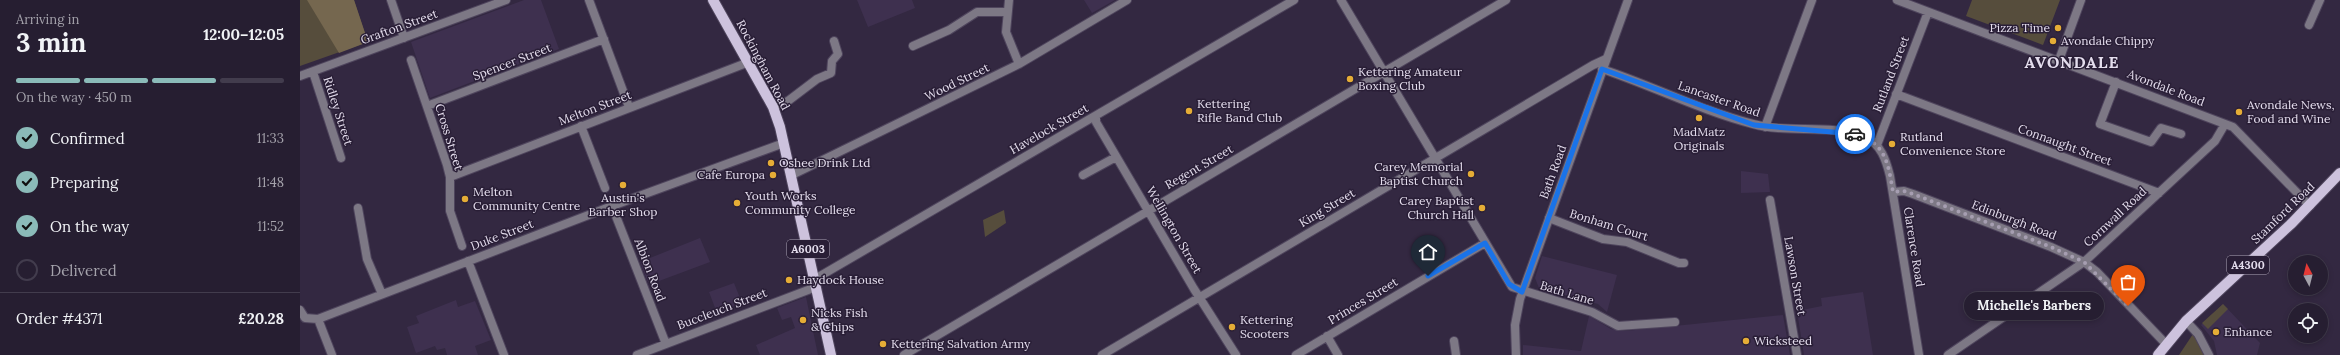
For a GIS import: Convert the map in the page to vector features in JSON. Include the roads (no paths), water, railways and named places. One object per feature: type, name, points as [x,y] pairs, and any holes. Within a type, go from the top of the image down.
[{"type":"main road","name":"Rockingham Road","points":[[713,0],[773,107],[792,175],[831,355]]},
{"type":"main road","name":"Stamford Road","points":[[2158,355],[2186,321],[2310,206],[2340,173]]},
{"type":"street","points":[[391,0],[404,38]]},
{"type":"street","name":"Grafton Street","points":[[300,76],[506,0]]},
{"type":"street","points":[[590,0],[630,107]]},
{"type":"street","points":[[1008,0],[1006,32],[1019,64]]},
{"type":"street","name":"Wood Street","points":[[792,175],[1019,64],[1127,0]]},
{"type":"street","name":"Havelock Street","points":[[816,283],[1294,0]]},
{"type":"street","points":[[1341,0],[1509,284],[1522,292]]},
{"type":"street","name":"Regent Street","points":[[904,355],[915,352],[1148,210],[1506,0]]},
{"type":"street","name":"Bath Road","points":[[1516,355],[1515,325],[1522,292],[1628,0]]},
{"type":"street","points":[[1765,127],[1812,0]]},
{"type":"street","name":"Avondale Road","points":[[1897,0],[2059,60],[2238,130],[2310,206]]},
{"type":"street","points":[[2059,60],[2081,0]]},
{"type":"street","points":[[2309,25],[2320,0]]},
{"type":"street","points":[[913,46],[949,30],[977,12],[1007,12]]},
{"type":"street","name":"Rutland Street","points":[[1877,145],[1928,12]]},
{"type":"street","name":"Spencer Street","points":[[427,106],[604,39]]},
{"type":"street","points":[[773,107],[788,101],[817,79],[831,73],[832,61],[838,54],[834,41]]},
{"type":"street","name":"King Street","points":[[1102,355],[1434,158],[1593,65],[1606,59]]},
{"type":"street","name":"Cross Street","points":[[411,60],[450,176],[448,191],[450,211],[462,246]]},
{"type":"street","name":"Melton Street","points":[[450,176],[749,62]]},
{"type":"street","name":"Lancaster Road","points":[[1602,69],[1744,122],[1765,127],[1847,133],[1866,137],[1877,145]]},
{"type":"street","name":"Ridley Street","points":[[313,72],[340,158]]},
{"type":"street","points":[[2116,82],[2100,124],[2151,142],[2161,128],[2181,134]]},
{"type":"street","name":"Connaught Street","points":[[1896,94],[2158,193]]},
{"type":"street","name":"Wellington Street","points":[[1096,116],[1096,122],[1194,289],[1201,297],[1236,355]]},
{"type":"street","name":"Cornwall Road","points":[[1948,355],[2084,262],[2215,141],[2225,124]]},
{"type":"street","points":[[581,126],[605,188]]},
{"type":"street","name":"Duke Street","points":[[318,319],[612,206],[784,143]]},
{"type":"street","name":"Clarence Road","points":[[1877,145],[1887,162],[1919,355]]},
{"type":"street","points":[[1084,175],[1116,156]]},
{"type":"street","name":"Edinburgh Road","points":[[1893,192],[1904,191],[1913,194],[2051,247],[2084,262],[2097,272],[2166,344]]},
{"type":"street","name":"Lawson Street","points":[[1770,200],[1797,355]]},
{"type":"street","name":"Albion Road","points":[[612,206],[666,344]]},
{"type":"street","points":[[358,208],[367,259],[382,294]]},
{"type":"street","name":"Bonham Court","points":[[1549,218],[1603,239],[1628,242],[1678,263],[1684,263]]},
{"type":"street","name":"Princes Street","points":[[1296,355],[1485,243]]},
{"type":"street","points":[[468,261],[504,355]]},
{"type":"street","name":"Buccleuch Street","points":[[637,355],[816,283]]},
{"type":"street","name":"Bath Lane","points":[[1522,292],[1592,312],[1618,326],[1675,322]]},
{"type":"street","points":[[300,310],[305,318],[318,319],[332,355]]},
{"type":"street","points":[[2186,321],[2198,334],[2209,355]]},
{"type":"street","points":[[1327,336],[1338,355]]},
{"type":"street","points":[[1454,341],[1456,355]]},
{"type":"place","name":"Pizza Time","points":[[2058,28]]},
{"type":"place","name":"Avondale Chippy","points":[[2053,41]]},
{"type":"place","name":"Kettering Amateur Boxing Club","points":[[1350,79]]},
{"type":"place","name":"Kettering Rifle Band Club","points":[[1189,111]]},
{"type":"place","name":"Avondale News, Food and Wine","points":[[2239,112]]},
{"type":"place","name":"MadMatz Originals","points":[[1699,118]]},
{"type":"place","name":"Rutland Convenience Store","points":[[1892,144]]},
{"type":"place","name":"Oshee Drink Ltd","points":[[771,163]]},
{"type":"place","name":"Carey Memorial Baptist Church","points":[[1471,174]]},
{"type":"place","name":"Cafe Europa","points":[[773,175]]},
{"type":"place","name":"Austin's Barber Shop","points":[[623,185]]},
{"type":"place","name":"Melton Community Centre","points":[[465,199]]},
{"type":"place","name":"Youth Works Community College","points":[[737,203]]},
{"type":"place","name":"Carey Baptist Church Hall","points":[[1482,208]]},
{"type":"place","name":"Haydock House","points":[[789,280]]},
{"type":"place","name":"Michelle's Barbers","points":[[2128,306]]},
{"type":"place","name":"Nicks Fish & Chips","points":[[803,320]]},
{"type":"place","name":"Kettering Scooters","points":[[1232,327]]},
{"type":"place","name":"Enhance","points":[[2216,332]]},
{"type":"place","name":"Wicksteed","points":[[1746,341]]},
{"type":"place","name":"Kettering Salvation Army","points":[[883,344]]},
{"type":"district","name":"AVONDALE","points":[[2072,62]]}]
